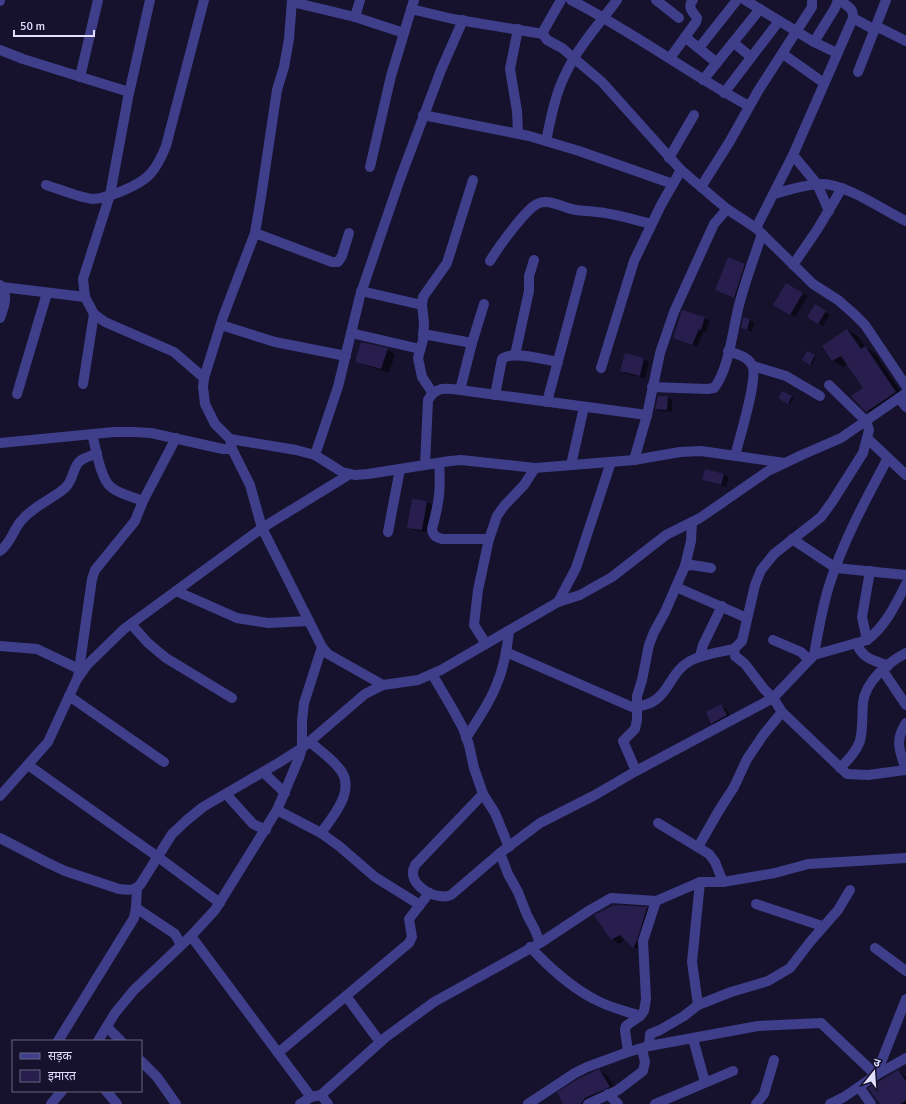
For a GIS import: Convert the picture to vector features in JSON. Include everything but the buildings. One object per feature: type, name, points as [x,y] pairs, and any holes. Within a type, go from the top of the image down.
[{"type":"street","points":[[80,77],[98,0]]},
{"type":"street","points":[[150,0],[110,195],[84,279],[85,297],[94,314],[105,322],[174,352],[204,378]]},
{"type":"street","points":[[46,186],[92,199],[110,195],[140,182],[151,174],[159,163],[166,146],[204,0]]},
{"type":"street","points":[[355,17],[360,0]]},
{"type":"street","points":[[543,34],[561,0]]},
{"type":"street","points":[[571,0],[604,17],[724,93],[749,106]]},
{"type":"street","points":[[546,141],[557,95],[566,73],[574,58],[617,0]]},
{"type":"street","points":[[656,0],[679,18]]},
{"type":"street","points":[[670,58],[696,22],[697,18],[690,9],[690,5],[693,0]]},
{"type":"street","points":[[699,48],[736,0]]},
{"type":"street","points":[[745,0],[814,42],[837,53]]},
{"type":"street","points":[[701,187],[730,141],[749,106],[812,7],[812,0]]},
{"type":"street","points":[[652,387],[714,388],[718,383],[722,374],[759,231],[774,194],[793,155],[853,18],[854,12],[839,0],[814,42]]},
{"type":"street","points":[[858,72],[886,0]]},
{"type":"street","points":[[383,686],[328,654],[322,647],[262,528],[250,485],[231,444],[216,424],[205,404],[203,387],[204,378],[220,325],[255,233],[262,197],[277,90],[284,67],[289,39],[292,1],[355,17],[404,33]]},
{"type":"street","points":[[370,166],[391,76],[413,4],[463,20],[543,34],[547,40],[562,48],[602,82],[681,170],[727,209],[759,231],[813,284],[838,300],[865,326],[906,386]]},
{"type":"street","points":[[704,80],[760,9]]},
{"type":"street","points":[[853,18],[906,41]]},
{"type":"street","points":[[315,455],[338,387],[362,291],[400,179],[440,70],[463,20]]},
{"type":"street","points":[[724,93],[779,21]]},
{"type":"street","points":[[518,29],[510,69],[517,111],[518,133]]},
{"type":"street","points":[[685,37],[717,63]]},
{"type":"street","points":[[734,43],[751,57]]},
{"type":"street","points":[[0,50],[23,59],[130,92]]},
{"type":"street","points":[[782,54],[824,83]]},
{"type":"street","points":[[669,158],[694,114]]},
{"type":"street","points":[[423,115],[518,133],[579,151],[673,184]]},
{"type":"street","points":[[793,155],[817,184],[828,211]]},
{"type":"street","points":[[601,368],[634,261],[651,224],[681,170]]},
{"type":"street","points":[[432,392],[426,384],[419,366],[418,358],[424,323],[422,305],[423,297],[447,263],[473,180]]},
{"type":"street","points":[[774,194],[817,184],[837,186],[906,221]]},
{"type":"street","points":[[793,265],[817,230],[842,188]]},
{"type":"street","points":[[490,261],[496,251],[526,214],[538,204],[546,202],[576,210],[595,211],[619,215],[651,224]]},
{"type":"street","points":[[634,460],[647,415],[660,353],[674,312],[714,224],[727,209]]},
{"type":"street","points":[[255,233],[332,262],[338,262],[342,256],[349,233]]},
{"type":"street","points":[[515,355],[530,291],[529,276],[534,260]]},
{"type":"street","points":[[547,402],[582,271]]},
{"type":"street","points":[[1,286],[85,297]]},
{"type":"street","points":[[0,318],[5,295],[1,286]]},
{"type":"street","points":[[362,291],[422,305]]},
{"type":"street","points":[[17,394],[48,292]]},
{"type":"street","points":[[460,390],[484,304]]},
{"type":"street","points":[[83,384],[94,314]]},
{"type":"street","points":[[220,325],[275,342],[346,356]]},
{"type":"street","points":[[351,333],[420,349]]},
{"type":"street","points":[[423,334],[472,343]]},
{"type":"street","points":[[728,351],[748,359],[753,366],[754,375],[749,402],[735,456]]},
{"type":"street","points":[[495,395],[502,359],[506,356],[515,355],[558,362]]},
{"type":"street","points":[[753,366],[786,376],[820,396]]},
{"type":"street","points":[[506,652],[624,705],[636,707],[654,702],[660,697],[681,668],[689,662],[700,656],[734,649],[742,641],[755,585],[761,570],[774,554],[821,517],[852,472],[863,453],[868,439],[869,430],[866,421],[829,385]]},
{"type":"street","points":[[425,465],[428,400],[432,392],[440,389],[460,390],[647,415]]},
{"type":"street","points":[[0,838],[48,864],[65,871],[119,889],[127,890],[137,888],[140,886],[172,834],[179,827],[203,807],[306,745],[365,694],[383,686],[418,680],[432,674],[558,602],[580,595],[612,577],[666,535],[692,522],[768,471],[841,438],[903,395],[906,406]]},
{"type":"street","points":[[571,465],[584,407]]},
{"type":"street","points":[[0,443],[92,434],[134,432],[151,433],[223,449],[231,444],[296,450],[315,455],[342,472],[355,475],[461,460],[535,468],[634,460],[680,452],[701,451],[786,463]]},
{"type":"street","points":[[92,434],[103,476],[111,488],[143,501]]},
{"type":"street","points":[[0,796],[48,742],[78,674],[92,579],[95,570],[135,521],[143,501],[176,438]]},
{"type":"street","points":[[868,439],[906,475]]},
{"type":"street","points":[[0,551],[7,544],[20,522],[31,510],[66,487],[73,476],[76,466],[81,460],[97,454]]},
{"type":"street","points":[[811,658],[826,598],[836,568],[856,519],[888,458]]},
{"type":"street","points":[[439,462],[440,498],[432,534],[435,537],[442,539],[489,539]]},
{"type":"street","points":[[558,602],[576,568],[611,462]]},
{"type":"street","points":[[486,644],[474,625],[478,590],[489,539],[497,516],[504,506],[524,486],[535,468]]},
{"type":"street","points":[[388,532],[400,469]]},
{"type":"street","points":[[78,674],[124,628],[262,528],[350,474]]},
{"type":"street","points":[[636,770],[623,741],[635,729],[637,720],[637,696],[642,680],[649,645],[685,566],[691,541],[692,522]]},
{"type":"street","points":[[792,539],[836,568],[906,575]]},
{"type":"street","points":[[685,566],[692,565],[711,568]]},
{"type":"street","points":[[867,640],[862,616],[870,571]]},
{"type":"street","points":[[483,794],[416,865],[413,871],[414,878],[418,885],[429,893],[445,897],[451,895],[500,853],[540,823],[595,795],[636,770],[773,698],[811,658],[867,640],[873,636],[883,623],[906,584]]},
{"type":"street","points":[[676,587],[747,618]]},
{"type":"street","points":[[176,590],[237,618],[268,623],[309,621]]},
{"type":"street","points":[[700,656],[703,644],[722,606]]},
{"type":"street","points":[[131,624],[148,643],[166,658],[232,698]]},
{"type":"street","points":[[466,738],[496,686],[506,652],[509,631]]},
{"type":"street","points":[[773,640],[811,658]]},
{"type":"street","points":[[856,643],[861,653],[865,657],[885,668],[906,705]]},
{"type":"street","points":[[0,646],[37,649],[78,674]]},
{"type":"street","points":[[99,1040],[115,1013],[134,990],[191,936],[215,910],[266,830],[285,793],[306,745],[303,711],[322,647]]},
{"type":"street","points":[[734,649],[735,656],[745,664],[764,689],[773,698],[782,712],[847,774],[868,775],[906,770],[898,746],[900,731],[906,723]]},
{"type":"street","points":[[840,768],[850,757],[860,740],[863,702],[868,686],[885,668],[906,653]]},
{"type":"street","points":[[432,674],[452,708],[466,738],[483,794],[495,813],[509,847]]},
{"type":"street","points":[[69,696],[164,762]]},
{"type":"street","points":[[698,847],[734,787],[747,759],[764,734],[782,712]]},
{"type":"street","points":[[306,745],[338,766],[346,778],[345,792],[339,807],[321,833]]},
{"type":"street","points":[[28,765],[220,903]]},
{"type":"street","points":[[263,772],[285,793]]},
{"type":"street","points":[[226,794],[253,824],[266,830]]},
{"type":"street","points":[[277,810],[321,833],[339,846],[375,877],[420,905]]},
{"type":"street","points":[[658,823],[709,854],[715,862],[723,882]]},
{"type":"street","points":[[500,853],[540,942]]},
{"type":"street","points":[[300,1104],[311,1097],[321,1095],[380,1042],[434,1002],[540,942],[590,910],[612,898],[656,900],[700,882],[723,882],[775,873],[808,864],[906,858]]},
{"type":"street","points":[[698,1005],[692,962],[700,882]]},
{"type":"street","points":[[59,1040],[134,918],[137,888]]},
{"type":"street","points":[[588,1104],[618,1090],[643,1071],[645,1062],[645,1048],[650,1034],[684,1016],[698,1005],[731,992],[768,981],[790,968],[822,926],[838,910],[850,890]]},
{"type":"street","points":[[278,1053],[409,943],[412,937],[409,920],[429,893]]},
{"type":"street","points":[[628,1052],[624,1030],[626,1026],[640,1016],[644,1011],[646,999],[643,941],[656,900]]},
{"type":"street","points":[[756,904],[822,926]]},
{"type":"street","points":[[136,908],[175,934],[181,945]]},
{"type":"street","points":[[191,936],[311,1097]]},
{"type":"street","points":[[530,947],[560,977],[594,1000],[640,1016]]},
{"type":"street","points":[[876,948],[906,971]]},
{"type":"street","points":[[346,996],[380,1042]]},
{"type":"street","points":[[876,1075],[906,999]]},
{"type":"street","points":[[528,1104],[575,1073],[628,1052],[758,1026],[821,1023],[876,1075]]},
{"type":"street","points":[[107,1027],[120,1040]]},
{"type":"street","points":[[693,1038],[705,1082]]},
{"type":"street","points":[[830,1104],[844,1097],[876,1075],[906,1058]]},
{"type":"street","points":[[756,1104],[764,1094],[774,1060]]},
{"type":"street","points":[[142,1062],[157,1077],[176,1104]]},
{"type":"street","points":[[655,1104],[733,1071]]},
{"type":"street","points":[[859,1087],[871,1104]]},
{"type":"street","points":[[51,1104],[61,1092]]},
{"type":"street","points":[[107,1092],[117,1104]]},
{"type":"street","points":[[608,1094],[618,1104]]},
{"type":"street","points":[[321,1095],[328,1104]]}]
